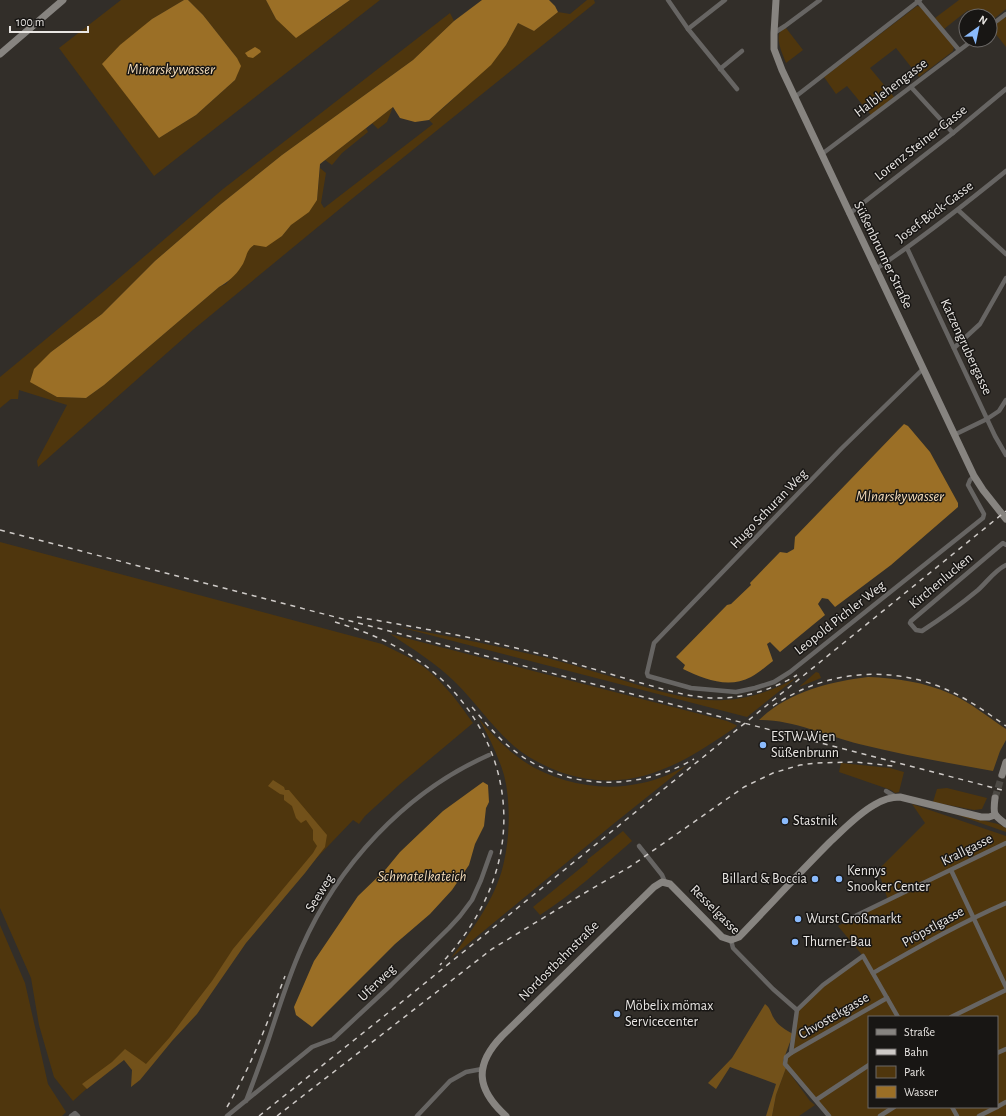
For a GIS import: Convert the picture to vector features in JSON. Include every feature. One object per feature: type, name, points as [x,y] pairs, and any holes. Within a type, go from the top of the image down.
[{"type":"street","points":[[0,54],[63,0]]},
{"type":"street","points":[[668,0],[688,29],[737,90]]},
{"type":"street","points":[[688,29],[725,0]]},
{"type":"street","name":"Süßenbrunner Straße","points":[[776,0],[774,49],[782,70],[974,476],[1006,519]]},
{"type":"street","points":[[774,33],[820,0]]},
{"type":"street","points":[[795,97],[918,0],[959,50]]},
{"type":"street","name":"Halblehengasse","points":[[822,154],[962,48]]},
{"type":"street","points":[[720,69],[742,51]]},
{"type":"street","points":[[912,86],[953,133]]},
{"type":"street","name":"Lorenz Steiner-Gasse","points":[[849,214],[953,133],[1006,89]]},
{"type":"street","name":"Josef-Böck-Gasse","points":[[876,269],[958,210],[1006,171]]},
{"type":"street","points":[[958,210],[1006,254]]},
{"type":"street","name":"Katzengrubergasse","points":[[907,248],[987,419],[1006,455]]},
{"type":"street","points":[[954,348],[980,324],[1006,278]]},
{"type":"street","name":"Hugo Schuran Weg","points":[[647,673],[654,643],[842,448],[923,369]]},
{"type":"street","points":[[954,435],[987,419],[999,411],[1006,400]]},
{"type":"street","name":"Leopold Pichler Weg","points":[[647,673],[648,676],[691,688],[728,691],[742,690],[774,682],[806,659],[984,518],[984,514],[968,485],[974,476]]},
{"type":"street","name":"Kirchenlucken","points":[[1006,545],[1003,543],[911,620],[910,623],[916,630],[922,631],[955,608],[980,588],[998,569],[1006,565]]},
{"type":"street","name":"Seeweg","points":[[246,1101],[270,1038],[283,994],[296,960],[320,912],[337,885],[378,833],[408,806],[449,776],[489,756]]},
{"type":"street","points":[[1002,775],[1006,762]]},
{"type":"street","points":[[886,791],[896,797],[981,817],[995,815]]},
{"type":"street","points":[[731,940],[739,937],[801,872],[858,817],[879,802],[896,797]]},
{"type":"street","points":[[995,798],[993,810],[995,815],[1006,824]]},
{"type":"street","name":"Krallgasse","points":[[851,918],[1006,843]]},
{"type":"street","points":[[639,846],[662,875],[665,882]]},
{"type":"street","name":"Uferweg","points":[[227,1116],[312,1047],[333,1040],[449,928],[472,900],[491,852]]},
{"type":"street","points":[[951,870],[1006,987]]},
{"type":"street","name":"Resselgasse","points":[[665,882],[674,887],[722,937],[731,940],[734,948],[773,989],[797,1010]]},
{"type":"street","name":"Nordostbahnstraße","points":[[482,1072],[487,1053],[502,1036],[654,887],[665,882]]},
{"type":"street","name":"Pröpstlgasse","points":[[873,973],[974,917],[1006,903]]},
{"type":"street","points":[[829,1116],[785,1064],[786,1057],[791,1053],[797,1010],[823,985],[863,956],[897,1016]]},
{"type":"street","points":[[954,1016],[1006,990]]},
{"type":"street","name":"Chvostekgasse","points":[[791,1053],[887,998]]},
{"type":"street","points":[[816,1100],[868,1066]]},
{"type":"street","points":[[417,1116],[455,1077],[466,1072],[482,1072],[487,1094],[506,1116]]},
{"type":"street","points":[[880,1116],[892,1108]]},
{"type":"street","points":[[979,1116],[995,1108]]},
{"type":"street","points":[[71,1116],[76,1114]]},
{"type":"green space","points":[[121,0],[184,0],[152,19],[141,29],[159,138],[196,115],[235,80],[237,58],[203,15],[188,0],[266,0],[276,19],[321,21],[350,0],[380,0],[154,176],[59,48]]},
{"type":"green space","points":[[587,0],[594,0],[595,3],[353,198],[194,329],[38,467],[37,461],[67,405],[19,390],[18,399],[11,399],[0,408],[0,377],[104,291],[223,189],[450,13],[454,21],[413,60],[282,155],[221,204],[155,261],[102,314],[51,352],[31,382],[57,397],[86,398],[104,385],[219,287],[226,284],[241,267],[248,249],[254,245],[282,236],[291,225],[317,200],[320,168],[326,173],[321,203],[324,208],[433,124],[429,120],[450,102],[506,45],[518,23],[534,31],[558,12],[570,14]]},
{"type":"green space","points":[[959,0],[1006,0],[1006,9],[998,16],[998,8],[958,8],[958,18],[944,29],[935,18]]},
{"type":"green space","points":[[917,6],[921,7],[954,46],[953,51],[919,77],[896,48],[870,68],[894,97],[871,115],[847,86],[836,94],[824,77]]},
{"type":"green space","points":[[1006,15],[1006,47],[998,37],[998,22]]},
{"type":"green space","points":[[786,28],[803,50],[786,63],[779,41],[779,34]]},
{"type":"green space","points":[[393,107],[387,122],[378,129],[372,123]]},
{"type":"green space","points":[[366,128],[368,132],[342,153],[332,165],[325,160]]},
{"type":"green space","points":[[0,542],[382,644],[410,658],[429,671],[453,696],[473,723],[399,785],[365,816],[359,824],[353,820],[286,890],[208,992],[145,1069],[126,1053],[73,1101],[54,1077],[39,1025],[31,978],[0,908]]},
{"type":"green space","points":[[399,627],[510,649],[547,658],[659,691],[702,700],[734,699],[752,696],[770,690],[796,678],[747,717]]},
{"type":"green space","points":[[390,634],[727,721],[737,726],[696,753],[654,773],[632,778],[610,780],[586,779],[560,772],[525,755],[499,732],[448,676],[424,657]]},
{"type":"green space","points":[[816,672],[819,673],[821,678],[799,687]]},
{"type":"green space","points":[[479,719],[491,733],[527,764],[542,772],[575,783],[609,787],[626,786],[654,780],[687,765],[451,958],[482,915],[494,891],[503,866],[507,844],[509,809],[504,775],[493,746]]},
{"type":"green space","points":[[841,763],[890,768],[904,772],[899,792],[895,793],[891,790],[839,772]]},
{"type":"green space","points":[[947,788],[987,798],[982,809],[974,810],[933,802],[937,789]]},
{"type":"green space","points":[[912,804],[1006,836],[1006,1116],[829,1116],[785,1064],[785,1060],[791,1053],[797,1010],[817,990],[863,956],[838,926],[888,900],[878,870],[925,823]]},
{"type":"green space","points":[[952,813],[998,824],[1006,828],[1006,832]]},
{"type":"green space","points":[[623,831],[632,841],[576,889],[540,915],[533,907]]},
{"type":"green space","points":[[0,925],[25,983],[48,1084],[66,1112],[62,1116],[0,1116]]},
{"type":"green space","points":[[786,1068],[810,1101],[815,1105],[799,1116],[772,1116],[776,1095]]},
{"type":"shaded area","points":[[868,677],[910,681],[931,686],[966,702],[1006,729],[1006,740],[1000,751],[993,771],[876,748],[783,722],[759,720],[770,710],[796,695],[824,685]]},
{"type":"shaded area","points":[[273,780],[284,787],[285,790],[289,790],[327,835],[325,847],[246,943],[197,1014],[172,1041],[140,1080],[131,1087],[132,1070],[124,1060],[87,1089],[82,1084],[112,1062],[125,1049],[146,1064],[170,1037],[212,981],[233,949],[313,853],[317,846],[313,840],[313,830],[306,820],[301,823],[296,818],[292,806],[284,800],[284,795],[268,786]]},
{"type":"shaded area","points":[[765,1004],[769,1007],[777,1022],[793,1034],[783,1061],[786,1068],[776,1095],[772,1116],[766,1116],[776,1084],[730,1067],[716,1089],[708,1083],[732,1058]]},
{"type":"water","name":"Minarskywasser","points":[[184,0],[188,0],[203,15],[237,58],[241,66],[235,80],[196,115],[159,138],[102,64],[120,45],[152,19]]},
{"type":"water","points":[[266,0],[350,0],[296,38],[276,19]]},
{"type":"water","points":[[482,0],[549,0],[558,12],[534,31],[518,23],[506,45],[491,65],[429,120],[415,122],[400,118],[393,107],[320,164],[317,200],[309,212],[291,225],[282,236],[266,247],[254,245],[251,247],[237,273],[104,385],[86,398],[57,397],[30,382],[34,369],[51,352],[102,314],[155,261],[221,204],[282,155],[413,60],[454,21]]},
{"type":"water","points":[[255,47],[261,52],[253,58],[248,57],[245,53]]},
{"type":"water","name":"Mlnarskywasser","points":[[904,424],[908,426],[930,452],[958,503],[958,507],[891,565],[835,607],[828,599],[822,598],[818,604],[825,615],[780,652],[770,642],[767,644],[773,661],[754,675],[742,681],[725,682],[708,679],[683,669],[685,665],[676,657],[727,605],[731,604],[751,585],[750,583],[780,552],[787,553],[794,549],[795,537]]},
{"type":"water","name":"Schmatelkateich","points":[[483,782],[488,785],[489,802],[486,808],[484,826],[475,844],[469,865],[452,890],[430,914],[395,944],[312,1027],[296,1015],[294,1007],[314,961],[358,896],[386,869],[400,852],[443,811]]},
{"type":"tunnel","points":[[995,798],[1002,775]]},
{"type":"railway","points":[[259,1116],[398,1005],[1006,511]]},
{"type":"railway","points":[[0,530],[1006,791]]},
{"type":"railway","points":[[357,617],[504,645],[552,657],[663,689],[703,697],[724,698],[746,695],[767,689],[797,675]]},
{"type":"railway","points":[[335,622],[383,640],[410,655],[437,675],[459,698],[478,724],[491,752],[500,782],[504,814],[502,846],[494,878],[484,902],[472,924],[457,946],[440,965]]},
{"type":"railway","points":[[773,706],[816,684],[838,678],[862,675],[885,675],[908,678],[931,684],[954,693],[974,704],[1006,726]]},
{"type":"railway","points":[[472,707],[496,734],[512,749],[533,763],[555,773],[578,779],[601,782],[625,781],[649,777],[672,770],[694,759]]},
{"type":"railway","points":[[277,1116],[492,949],[631,866],[744,787],[773,773],[800,765],[855,762],[893,766]]},
{"type":"railway","points":[[227,1107],[252,1059],[285,976]]},
{"type":"place","name":"ESTW Wien Süßenbrunn","points":[[763,745]]},
{"type":"place","name":"Stastnik","points":[[785,821]]},
{"type":"place","name":"Billard & Boccia","points":[[815,879]]},
{"type":"place","name":"Kennys Snooker Center","points":[[839,879]]},
{"type":"place","name":"Wurst Großmarkt","points":[[798,919]]},
{"type":"place","name":"Thurner-Bau","points":[[795,942]]},
{"type":"place","name":"Möbelix mömax Servicecenter","points":[[617,1014]]}]
